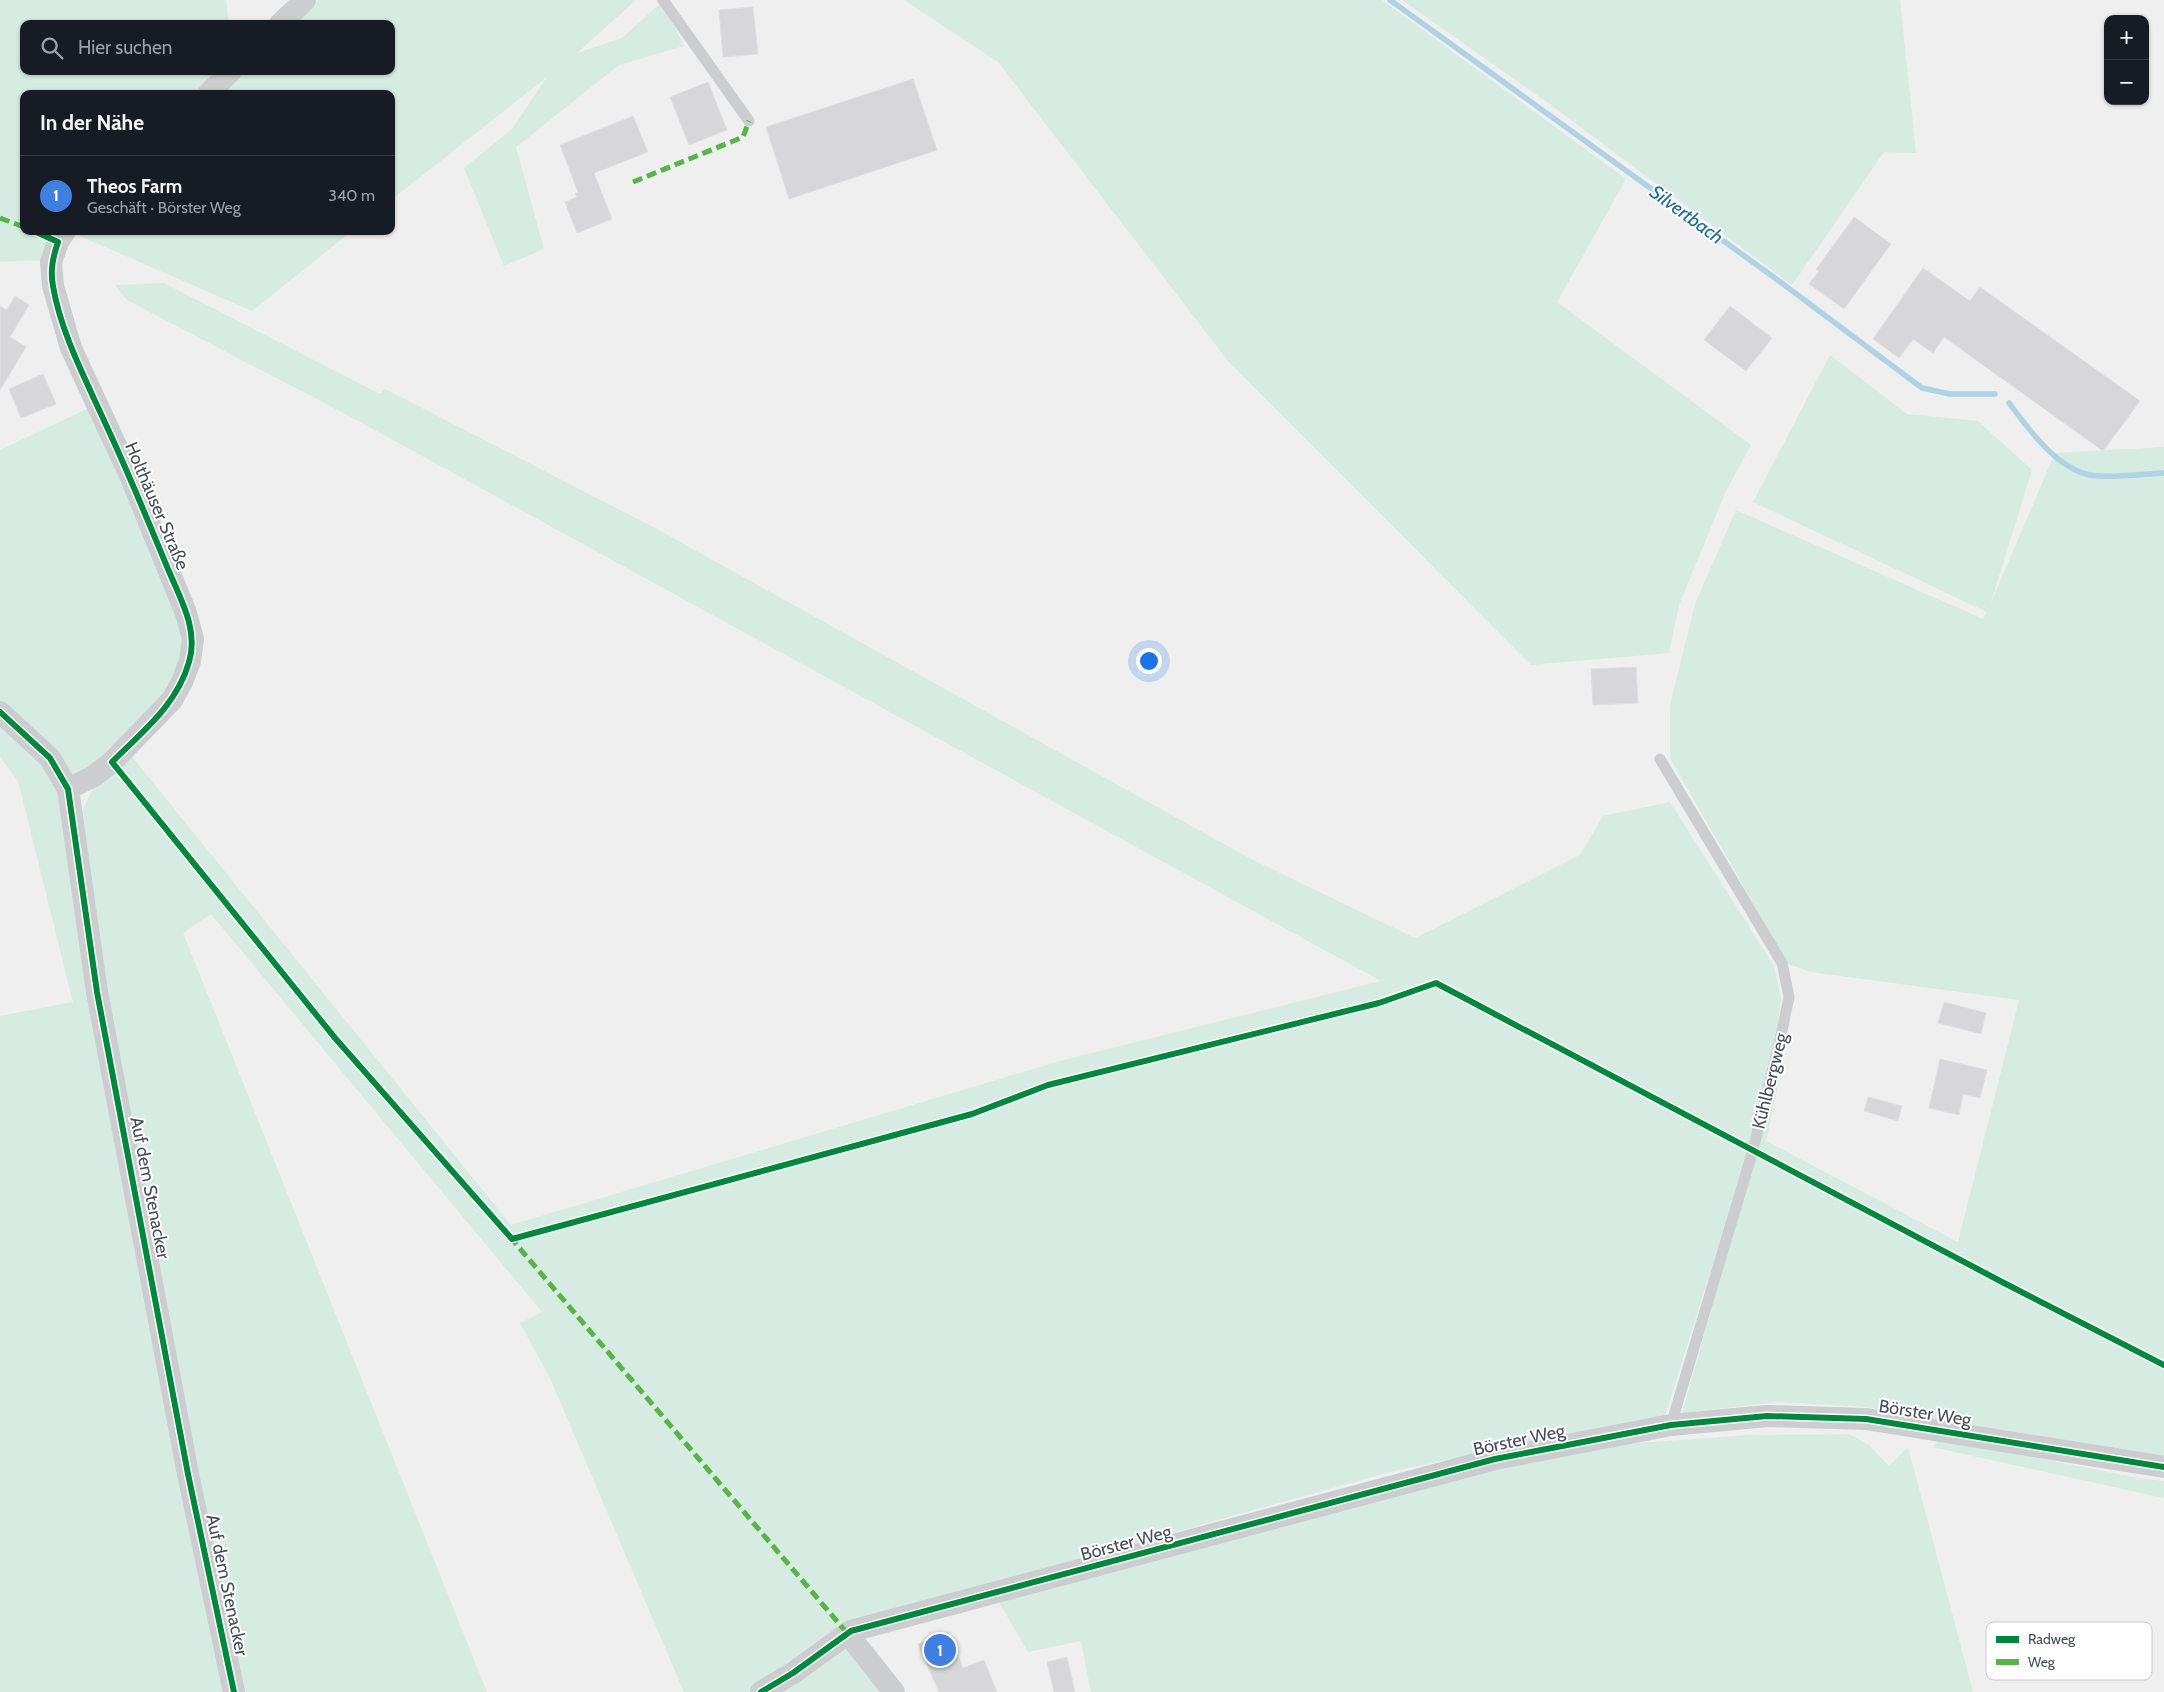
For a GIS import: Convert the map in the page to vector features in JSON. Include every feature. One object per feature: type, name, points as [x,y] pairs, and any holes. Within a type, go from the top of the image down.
[{"type":"street","points":[[284,20],[305,0]]},
{"type":"street","points":[[212,90],[227,75]]},
{"type":"street","name":"Holthäuser Straße","points":[[62,235],[51,262],[53,286],[71,348],[132,480],[186,613],[193,639],[190,661],[182,682],[172,700],[151,724],[112,762],[94,776],[68,789]]},
{"type":"street","name":"Auf dem Stenacker","points":[[0,712],[50,758],[68,789],[97,992],[188,1474],[234,1692]]},
{"type":"street","name":"Börster Weg","points":[[846,1633],[1495,1459],[1671,1426],[1767,1416],[1866,1419],[2164,1467]]},
{"type":"street","points":[[761,1692],[793,1673],[846,1633],[894,1692]]},
{"type":"lane","points":[[663,0],[749,121]]},
{"type":"lane","name":"Kühlbergweg","points":[[1660,759],[1782,963],[1789,997],[1753,1150],[1671,1426]]},
{"type":"green space","points":[[0,0],[226,0],[228,20],[20,20],[20,75],[215,75],[200,90],[20,90],[20,235],[59,235],[48,260],[0,262]]},
{"type":"green space","points":[[318,0],[636,0],[577,53],[622,38],[663,1],[684,46],[619,65],[516,147],[544,249],[504,266],[464,168],[513,128],[547,77],[395,197],[395,90],[226,90],[241,75],[395,75],[395,20],[298,20]]},
{"type":"green space","points":[[904,0],[1382,0],[1626,179],[1557,302],[1751,445],[1726,491],[1679,605],[1669,653],[1531,665],[1228,361],[998,62]]},
{"type":"green space","points":[[1402,0],[1900,0],[1916,153],[1884,152],[1792,285],[1555,108]]},
{"type":"green space","points":[[81,235],[347,235],[252,311]]},
{"type":"green space","points":[[164,283],[380,394],[385,389],[655,528],[1251,859],[1415,938],[1580,855],[1603,816],[1670,802],[1774,966],[1781,999],[1776,1040],[1782,1067],[1766,1141],[1958,1242],[2019,1000],[1811,972],[1788,964],[1670,758],[1670,705],[1695,604],[1736,510],[1983,619],[1987,612],[1753,502],[1830,355],[1907,414],[1978,421],[2032,470],[1990,605],[2055,453],[2164,447],[2164,1457],[1865,1407],[1777,1402],[1682,1413],[1754,1159],[1740,1179],[1665,1415],[1394,1471],[856,1621],[888,1692],[684,1692],[550,1378],[520,1323],[542,1312],[211,914],[183,933],[487,1692],[239,1692],[73,830],[97,780],[129,753],[511,1225],[1060,1061],[1381,981],[351,417],[127,300],[115,285]]},
{"type":"green space","points":[[93,406],[188,642],[177,681],[107,762],[62,788],[230,1692],[0,1692],[0,1016],[73,1002],[18,781],[0,757],[0,450]]},
{"type":"green space","points":[[1849,1434],[1869,1445],[1889,1466],[1908,1447],[1973,1692],[1091,1692],[1081,1641],[1028,1652],[996,1597],[1433,1481],[1624,1444],[1750,1435]]},
{"type":"green space","points":[[1941,1439],[2138,1478],[2164,1481],[2164,1498],[1932,1447]]},
{"type":"building","points":[[753,7],[758,54],[723,57],[719,10]]},
{"type":"building","points":[[913,79],[937,150],[789,199],[766,127]]},
{"type":"building","points":[[708,82],[727,130],[689,145],[670,97]]},
{"type":"building","points":[[633,116],[648,152],[594,173],[612,219],[577,233],[565,202],[577,197],[575,193],[578,192],[560,145]]},
{"type":"building","points":[[1854,217],[1891,244],[1844,309],[1809,284],[1819,271],[1816,269]]},
{"type":"building","points":[[1923,268],[1970,301],[1980,287],[2140,401],[2103,451],[1944,337],[1933,353],[1913,339],[1899,358],[1873,339]]},
{"type":"building","points":[[15,296],[29,305],[10,337],[26,347],[0,390],[0,306],[7,310]]},
{"type":"building","points":[[1730,306],[1772,338],[1746,371],[1704,340]]},
{"type":"building","points":[[43,374],[56,404],[21,418],[9,389]]},
{"type":"building","points":[[1636,667],[1638,703],[1593,705],[1591,669]]},
{"type":"building","points":[[1944,1002],[1986,1013],[1981,1034],[1938,1023]]},
{"type":"building","points":[[1940,1059],[1987,1070],[1980,1098],[1963,1094],[1959,1115],[1929,1108]]},
{"type":"building","points":[[1868,1097],[1902,1106],[1898,1121],[1864,1111]]},
{"type":"building","points":[[948,1632],[963,1668],[984,1660],[997,1692],[939,1692],[918,1644]]},
{"type":"building","points":[[1067,1657],[1075,1692],[1054,1692],[1047,1662]]},
{"type":"waterway","name":"Silvertbach","points":[[1390,0],[1779,281],[1922,388],[1950,394],[1995,394]]},
{"type":"waterway","name":"Silvertbach","points":[[2009,403],[2026,426],[2047,449],[2059,460],[2085,474],[2123,476],[2164,473]]},
{"type":"marked path","points":[[633,182],[743,137],[749,121]]},
{"type":"marked path","points":[[0,218],[20,226]]},
{"type":"marked path","points":[[510,1237],[847,1633]]},
{"type":"cycle path","points":[[43,235],[58,242],[53,258],[53,286],[68,340],[178,591],[187,614],[192,638],[189,662],[176,692],[157,717],[112,762],[335,1038],[512,1239],[972,1114],[1048,1085],[1379,1003],[1436,983],[2004,1283],[2164,1365]]},
{"type":"cycle path","points":[[0,712],[50,758],[68,789],[97,992],[188,1474],[234,1692]]},
{"type":"cycle path","points":[[761,1692],[793,1673],[851,1631],[1495,1459],[1671,1425],[1767,1416],[1866,1419],[2164,1467]]},
{"type":"place","name":"Theos Farm","points":[[940,1650]]}]
